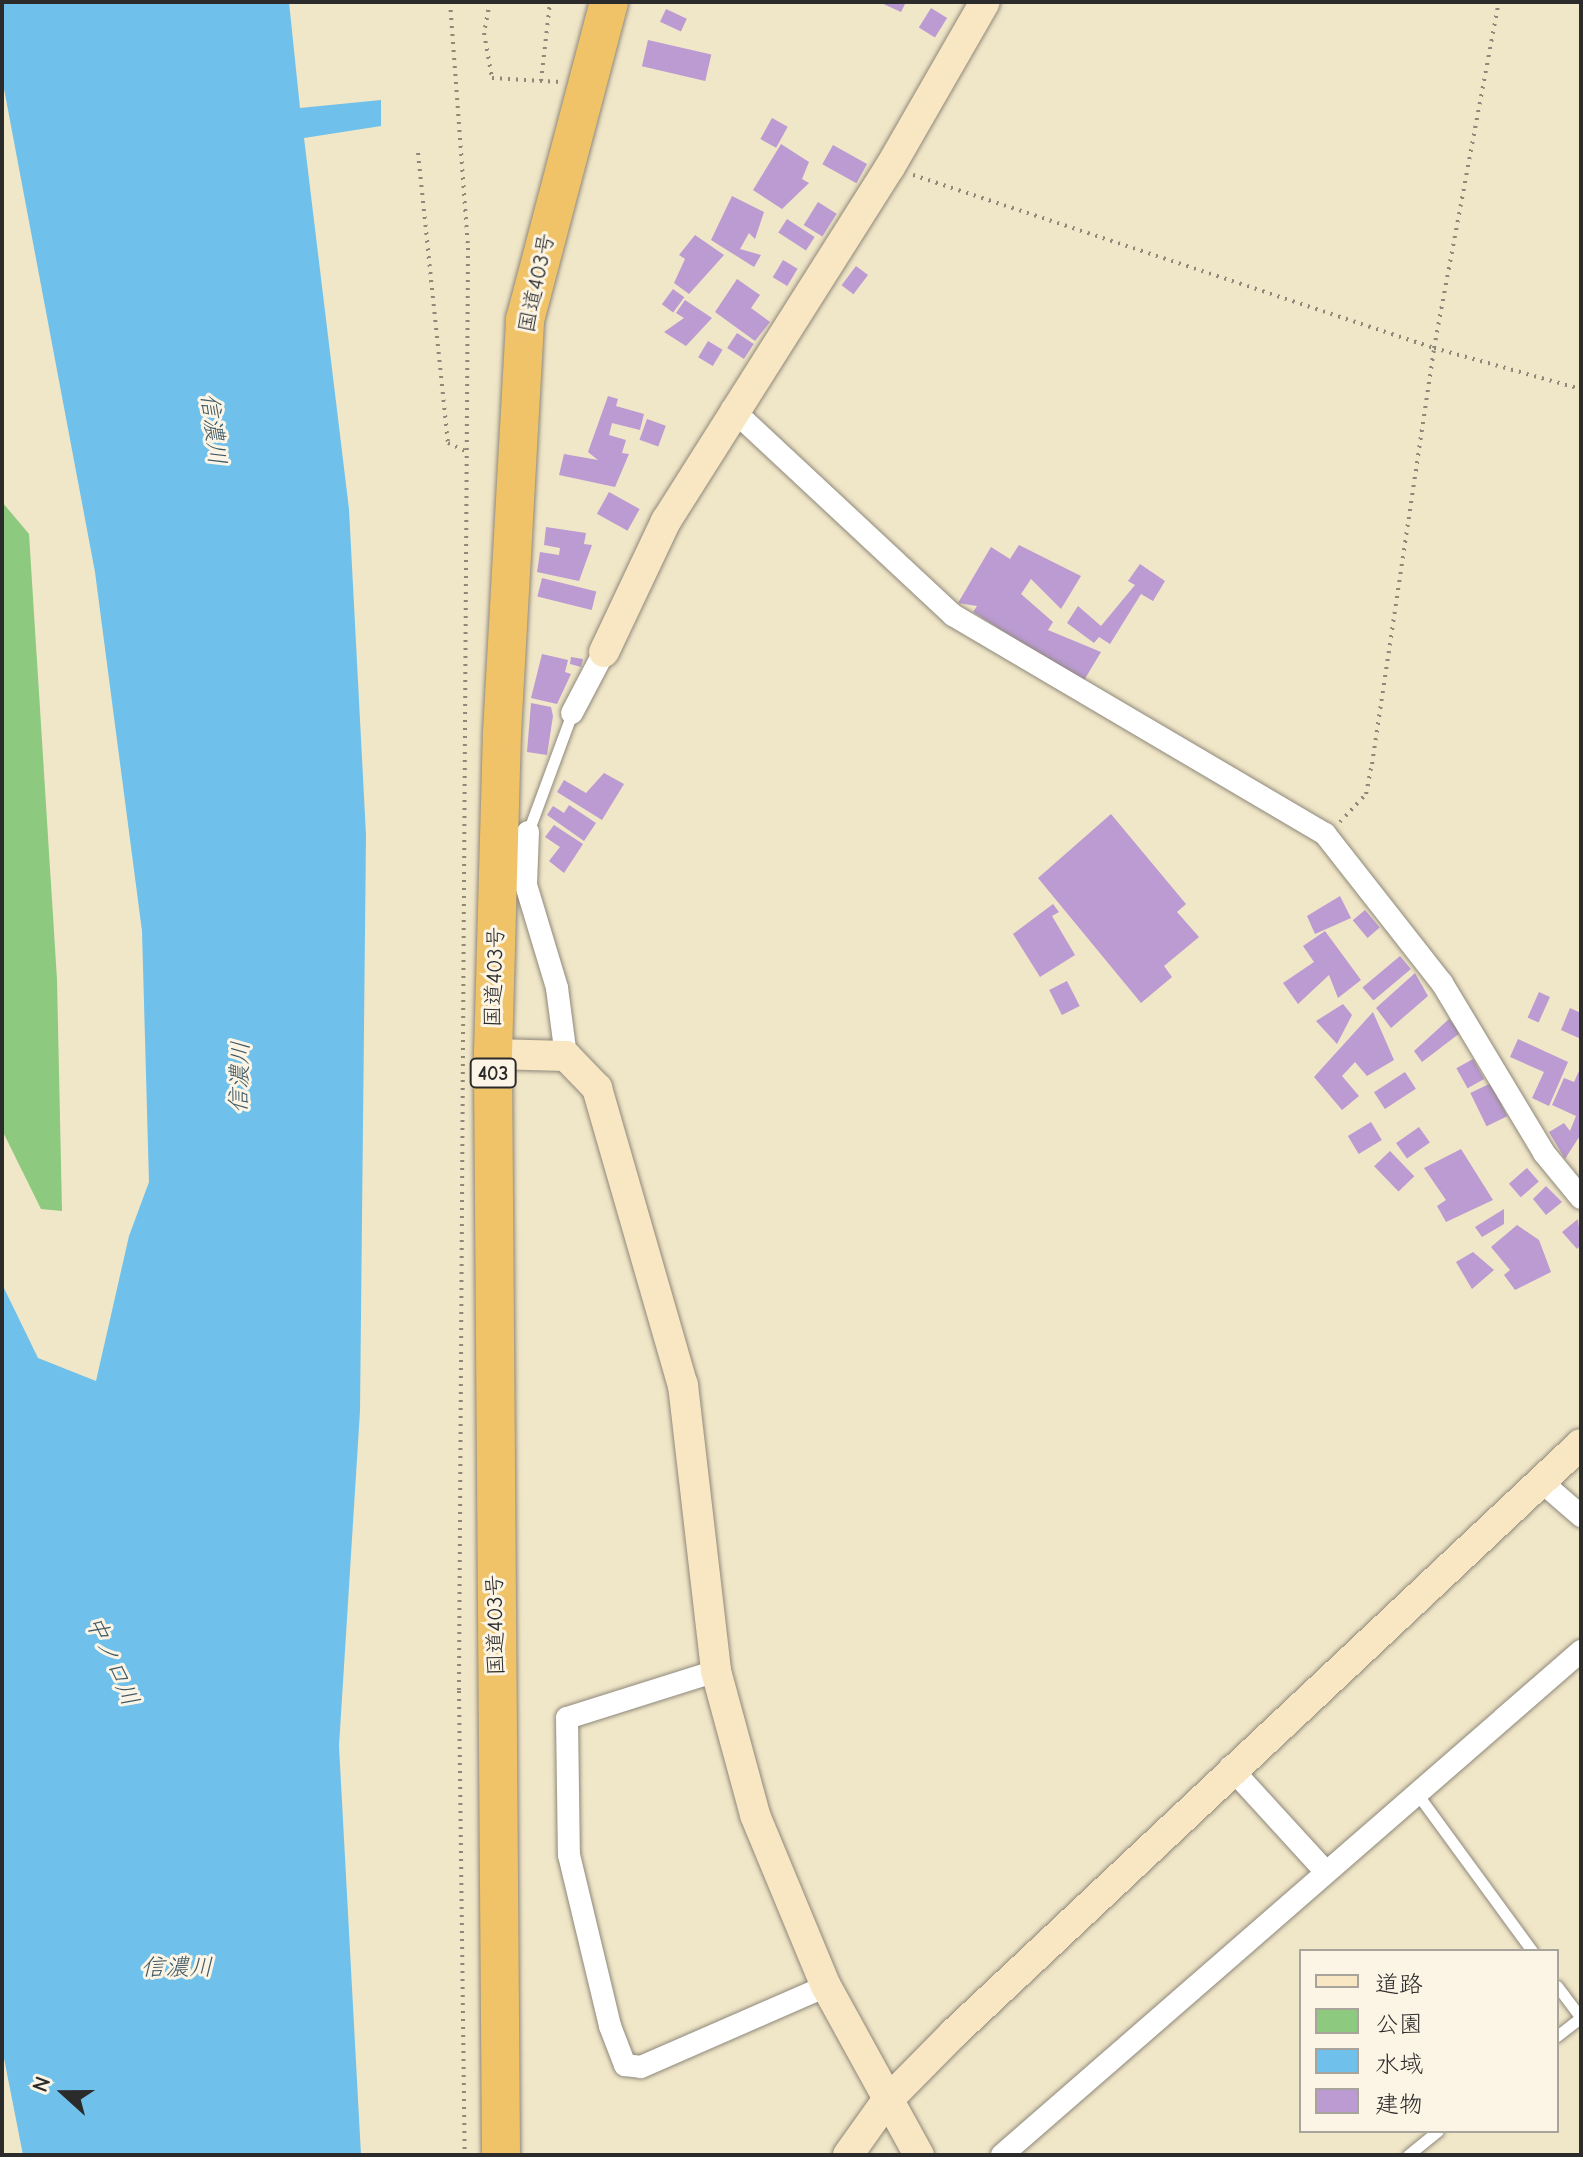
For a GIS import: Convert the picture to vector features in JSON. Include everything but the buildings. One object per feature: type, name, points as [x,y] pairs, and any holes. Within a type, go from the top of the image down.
[{"type":"highway","name":"国道403号","points":[[501,2155],[493,1054],[525,320],[583,84],[609,2]]},
{"type":"street","points":[[572,713],[666,521],[732,409],[890,167],[985,2]]},
{"type":"street","points":[[732,409],[953,615],[1325,834],[1442,983],[1544,1153],[1581,1198]]},
{"type":"street","points":[[528,832],[526,885],[557,988],[566,1056],[597,1088],[683,1385],[716,1671],[755,1815],[826,1986],[885,2103],[919,2155]]},
{"type":"street","points":[[493,1054],[566,1056]]},
{"type":"street","points":[[848,2155],[885,2103],[1230,1767],[1544,1484],[1581,1444]]},
{"type":"street","points":[[1544,1484],[1581,1516]]},
{"type":"street","points":[[1002,2155],[1323,1869],[1418,1795],[1581,1651]]},
{"type":"street","points":[[716,1671],[623,1706],[567,1718],[569,1855],[610,2026],[625,2065],[641,2067],[826,1986]]},
{"type":"street","points":[[1230,1767],[1323,1869]]},
{"type":"lane","points":[[528,832],[572,713]]},
{"type":"lane","points":[[1418,1795],[1531,1949]]},
{"type":"lane","points":[[1559,1989],[1581,2017],[1559,2034]]},
{"type":"lane","points":[[1408,2155],[1436,2133]]},
{"type":"path","points":[[490,2],[484,33],[492,78],[583,84]]},
{"type":"path","points":[[541,81],[550,2]]},
{"type":"path","points":[[1325,834],[1366,794],[1434,348],[1499,2]]},
{"type":"path","points":[[418,153],[448,443],[467,452]]},
{"type":"path","points":[[890,167],[1434,348],[1581,389]]},
{"type":"green space","points":[[2,502],[29,534],[57,980],[62,1211],[41,1209],[2,1130]]},
{"type":"water","name":"信濃川","points":[[2,2],[289,2],[300,108],[381,100],[381,126],[304,138],[349,509],[366,835],[360,1411],[339,1746],[361,2155],[23,2155],[2,2048],[2,1284],[38,1358],[96,1381],[129,1236],[149,1182],[142,931],[95,572],[2,78]]},
{"type":"water label","name":"中ノ口川","points":[[112,1661]]}]
